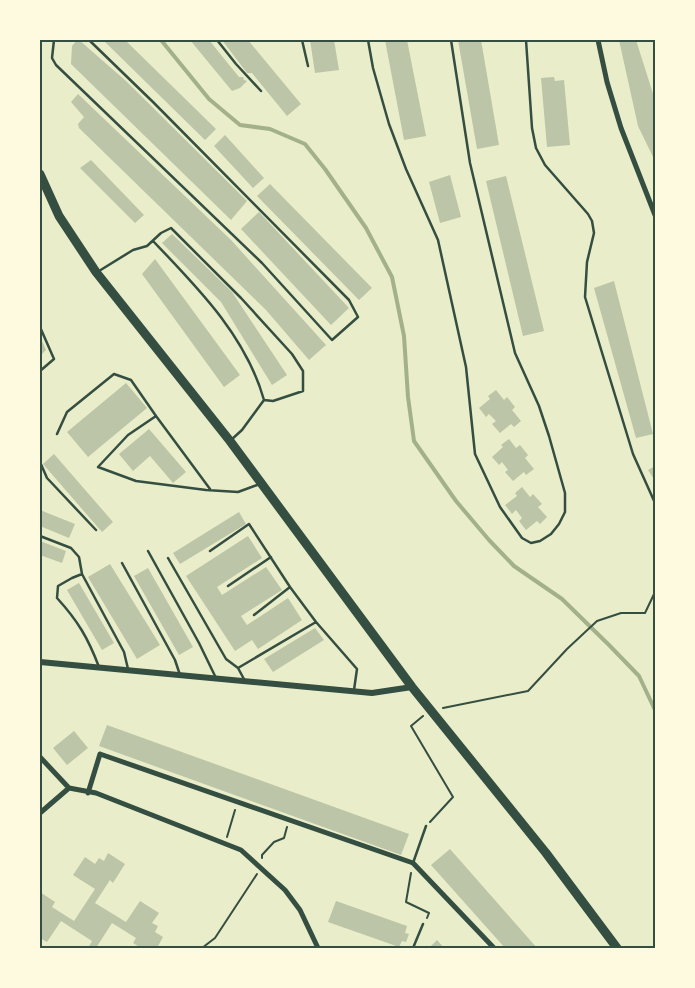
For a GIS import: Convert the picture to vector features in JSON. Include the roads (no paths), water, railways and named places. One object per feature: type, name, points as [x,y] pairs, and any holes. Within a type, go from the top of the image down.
[{"type":"main road","points":[[40,174],[59,216],[96,272],[230,441],[412,687],[546,853],[617,948]]},
{"type":"street","points":[[598,40],[606,82],[621,128],[655,215]]},
{"type":"street","points":[[40,662],[354,692],[372,693],[412,687]]},
{"type":"street","points":[[88,793],[100,754],[413,863],[494,948]]},
{"type":"street","points":[[40,757],[69,788],[96,793],[241,850],[285,890],[300,910],[318,948]]},
{"type":"street","points":[[40,813],[69,788]]},
{"type":"lane","points":[[54,40],[52,58],[56,65],[262,263],[332,340],[343,331],[358,317],[349,300],[154,102],[89,40]]},
{"type":"lane","points":[[217,40],[261,91]]},
{"type":"lane","points":[[302,40],[308,66]]},
{"type":"lane","points":[[368,40],[373,68],[390,124],[406,169],[438,240],[466,367],[475,454],[500,507],[522,538],[531,543],[540,541],[551,534],[559,524],[565,512],[565,493],[539,406],[515,353],[470,163],[451,40]]},
{"type":"lane","points":[[526,40],[532,128],[536,148],[544,165],[588,214],[592,221],[594,233],[588,262],[585,297],[633,454],[655,503]]},
{"type":"lane","points":[[96,272],[133,250],[147,246],[161,233],[171,228],[241,298],[292,354],[303,370],[303,391],[273,401],[264,400]]},
{"type":"lane","points":[[153,241],[195,285],[229,327],[254,372],[264,400]]},
{"type":"lane","points":[[40,327],[54,359],[40,371]]},
{"type":"lane","points":[[57,434],[67,412],[114,374],[131,380],[211,490]]},
{"type":"lane","points":[[230,441],[242,430],[264,400]]},
{"type":"lane","points":[[156,416],[128,435],[98,466],[136,482],[211,490],[238,492],[261,483]]},
{"type":"lane","points":[[40,462],[47,478],[96,530]]},
{"type":"lane","points":[[210,551],[249,524],[290,587],[316,622],[357,669],[354,692]]},
{"type":"lane","points":[[40,536],[71,548],[79,557],[82,574],[124,652],[129,671]]},
{"type":"lane","points":[[148,552],[199,643],[216,679]]},
{"type":"lane","points":[[228,586],[271,557]]},
{"type":"lane","points":[[168,558],[226,659],[238,668],[246,682]]},
{"type":"lane","points":[[122,563],[176,660],[180,676]]},
{"type":"lane","points":[[82,574],[58,586],[57,598],[75,617],[90,644],[99,669]]},
{"type":"lane","points":[[254,615],[290,587]]},
{"type":"lane","points":[[238,668],[316,622]]},
{"type":"lane","points":[[413,863],[426,826]]},
{"type":"lane","points":[[413,948],[423,924]]},
{"type":"waterway","points":[[161,40],[209,99],[240,125],[270,129],[305,144],[325,169],[366,228],[392,277],[404,336],[408,397],[414,441],[456,501],[489,540],[514,566],[562,599],[639,676],[655,710]]}]
